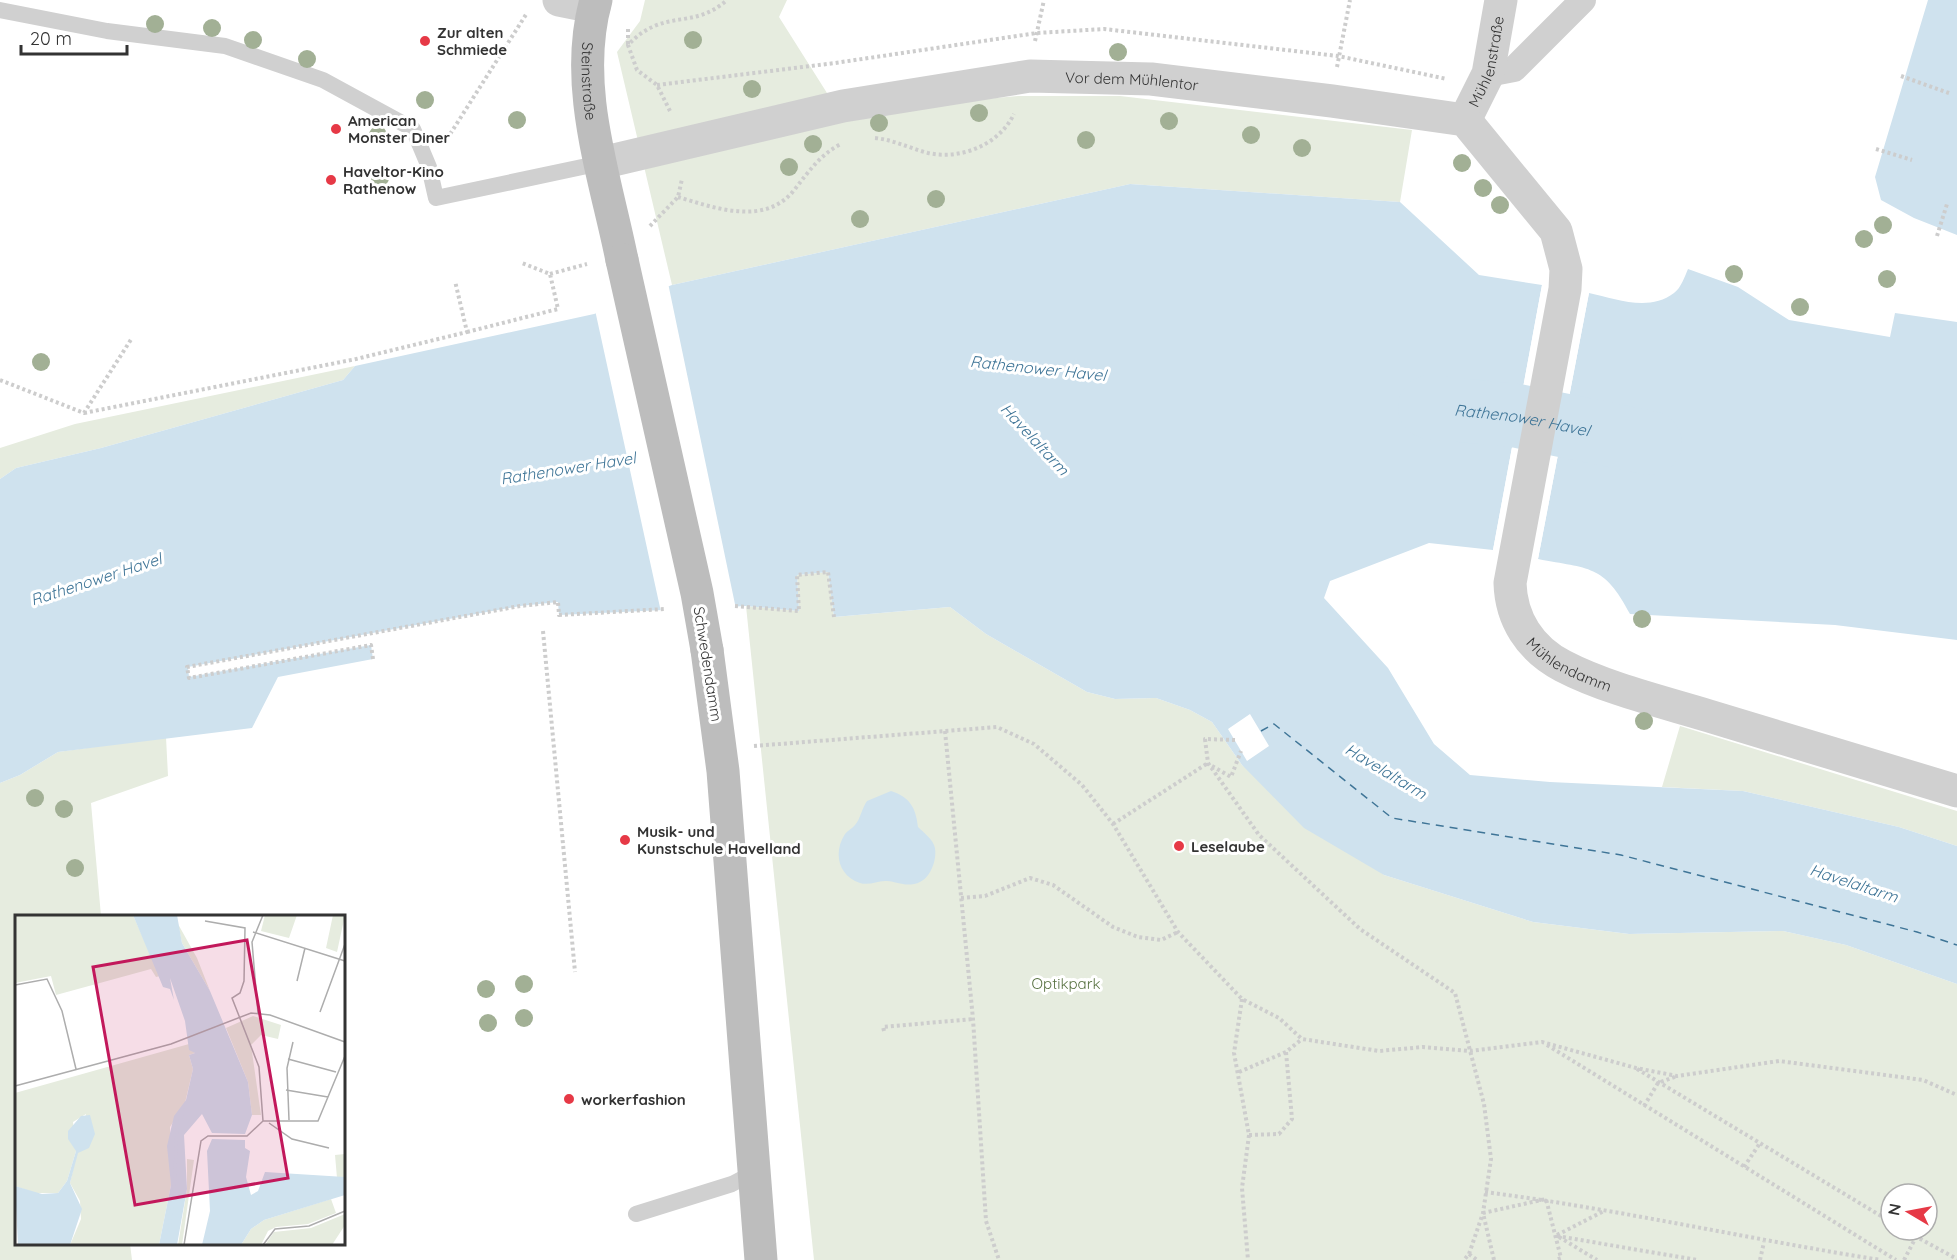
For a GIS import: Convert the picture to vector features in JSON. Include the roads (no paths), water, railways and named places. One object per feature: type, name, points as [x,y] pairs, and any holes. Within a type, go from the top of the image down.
[{"type":"main road","name":"Steinstraße","points":[[595,3],[590,34],[588,93],[601,163]]},
{"type":"main road","name":"Schwedendamm","points":[[601,163],[697,593],[707,650],[723,771],[761,1260]]},
{"type":"street","points":[[559,0],[595,3]]},
{"type":"street","name":"Mühlenstraße","points":[[1465,120],[1488,74],[1501,0]]},
{"type":"street","points":[[1488,74],[1514,69],[1583,0]]},
{"type":"street","name":"Vor dem Mühlentor","points":[[601,163],[843,106],[1030,76],[1150,79],[1465,120]]},
{"type":"street","name":"Mühlendamm","points":[[1465,120],[1556,231],[1566,268],[1565,289],[1510,583],[1511,604],[1517,621],[1541,651],[1563,666],[1634,693],[1957,791]]},
{"type":"lane","points":[[0,10],[107,31],[225,46],[323,80],[413,129],[429,167],[436,198],[601,163]]},
{"type":"lane","points":[[636,1214],[732,1184],[753,1173]]},
{"type":"water","points":[[1928,0],[1957,0],[1957,235],[1914,218],[1881,200],[1875,177]]},
{"type":"water","name":"Havelaltarm","points":[[1130,184],[1400,202],[1479,275],[1542,285],[1493,550],[1429,543],[1330,581],[1324,598],[1388,668],[1434,744],[1470,775],[1550,782],[1743,791],[1899,827],[1957,846],[1957,984],[1846,945],[1783,931],[1629,934],[1533,922],[1384,875],[1304,828],[1242,765],[1212,722],[1190,710],[1156,698],[1115,699],[1087,692],[986,634],[950,607],[834,617],[828,572],[797,575],[799,611],[746,606],[559,615],[558,602],[520,606],[188,667],[189,677],[371,645],[373,659],[278,677],[252,728],[58,752],[20,775],[0,783],[0,479],[16,468],[101,448],[343,380],[355,366],[594,314],[672,285]]},
{"type":"water","points":[[1688,269],[1738,287],[1789,320],[1890,337],[1895,313],[1957,322],[1957,640],[1835,625],[1630,614],[1612,586],[1593,571],[1538,559],[1589,293],[1621,301],[1654,302],[1674,293]]},
{"type":"water","points":[[891,791],[903,796],[911,804],[916,814],[918,827],[934,845],[934,864],[926,878],[918,883],[884,881],[860,883],[853,880],[842,869],[839,856],[841,841],[857,823],[867,801]]},
{"type":"waterway","name":"Rathenower Havel","points":[[1430,407],[1518,416],[1650,443]]},
{"type":"place","name":"Zur alten Schmiede","points":[[425,41]]},
{"type":"place","name":"American Monster Diner","points":[[336,129]]},
{"type":"place","name":"Haveltor-Kino Rathenow","points":[[331,180]]},
{"type":"place","name":"Musik- und Kunstschule Havelland","points":[[625,840]]},
{"type":"place","name":"Leselaube","points":[[1179,846]]},
{"type":"place","name":"workerfashion","points":[[569,1099]]},
{"type":"park label","name":"Optikpark","points":[[1066,983]]}]
